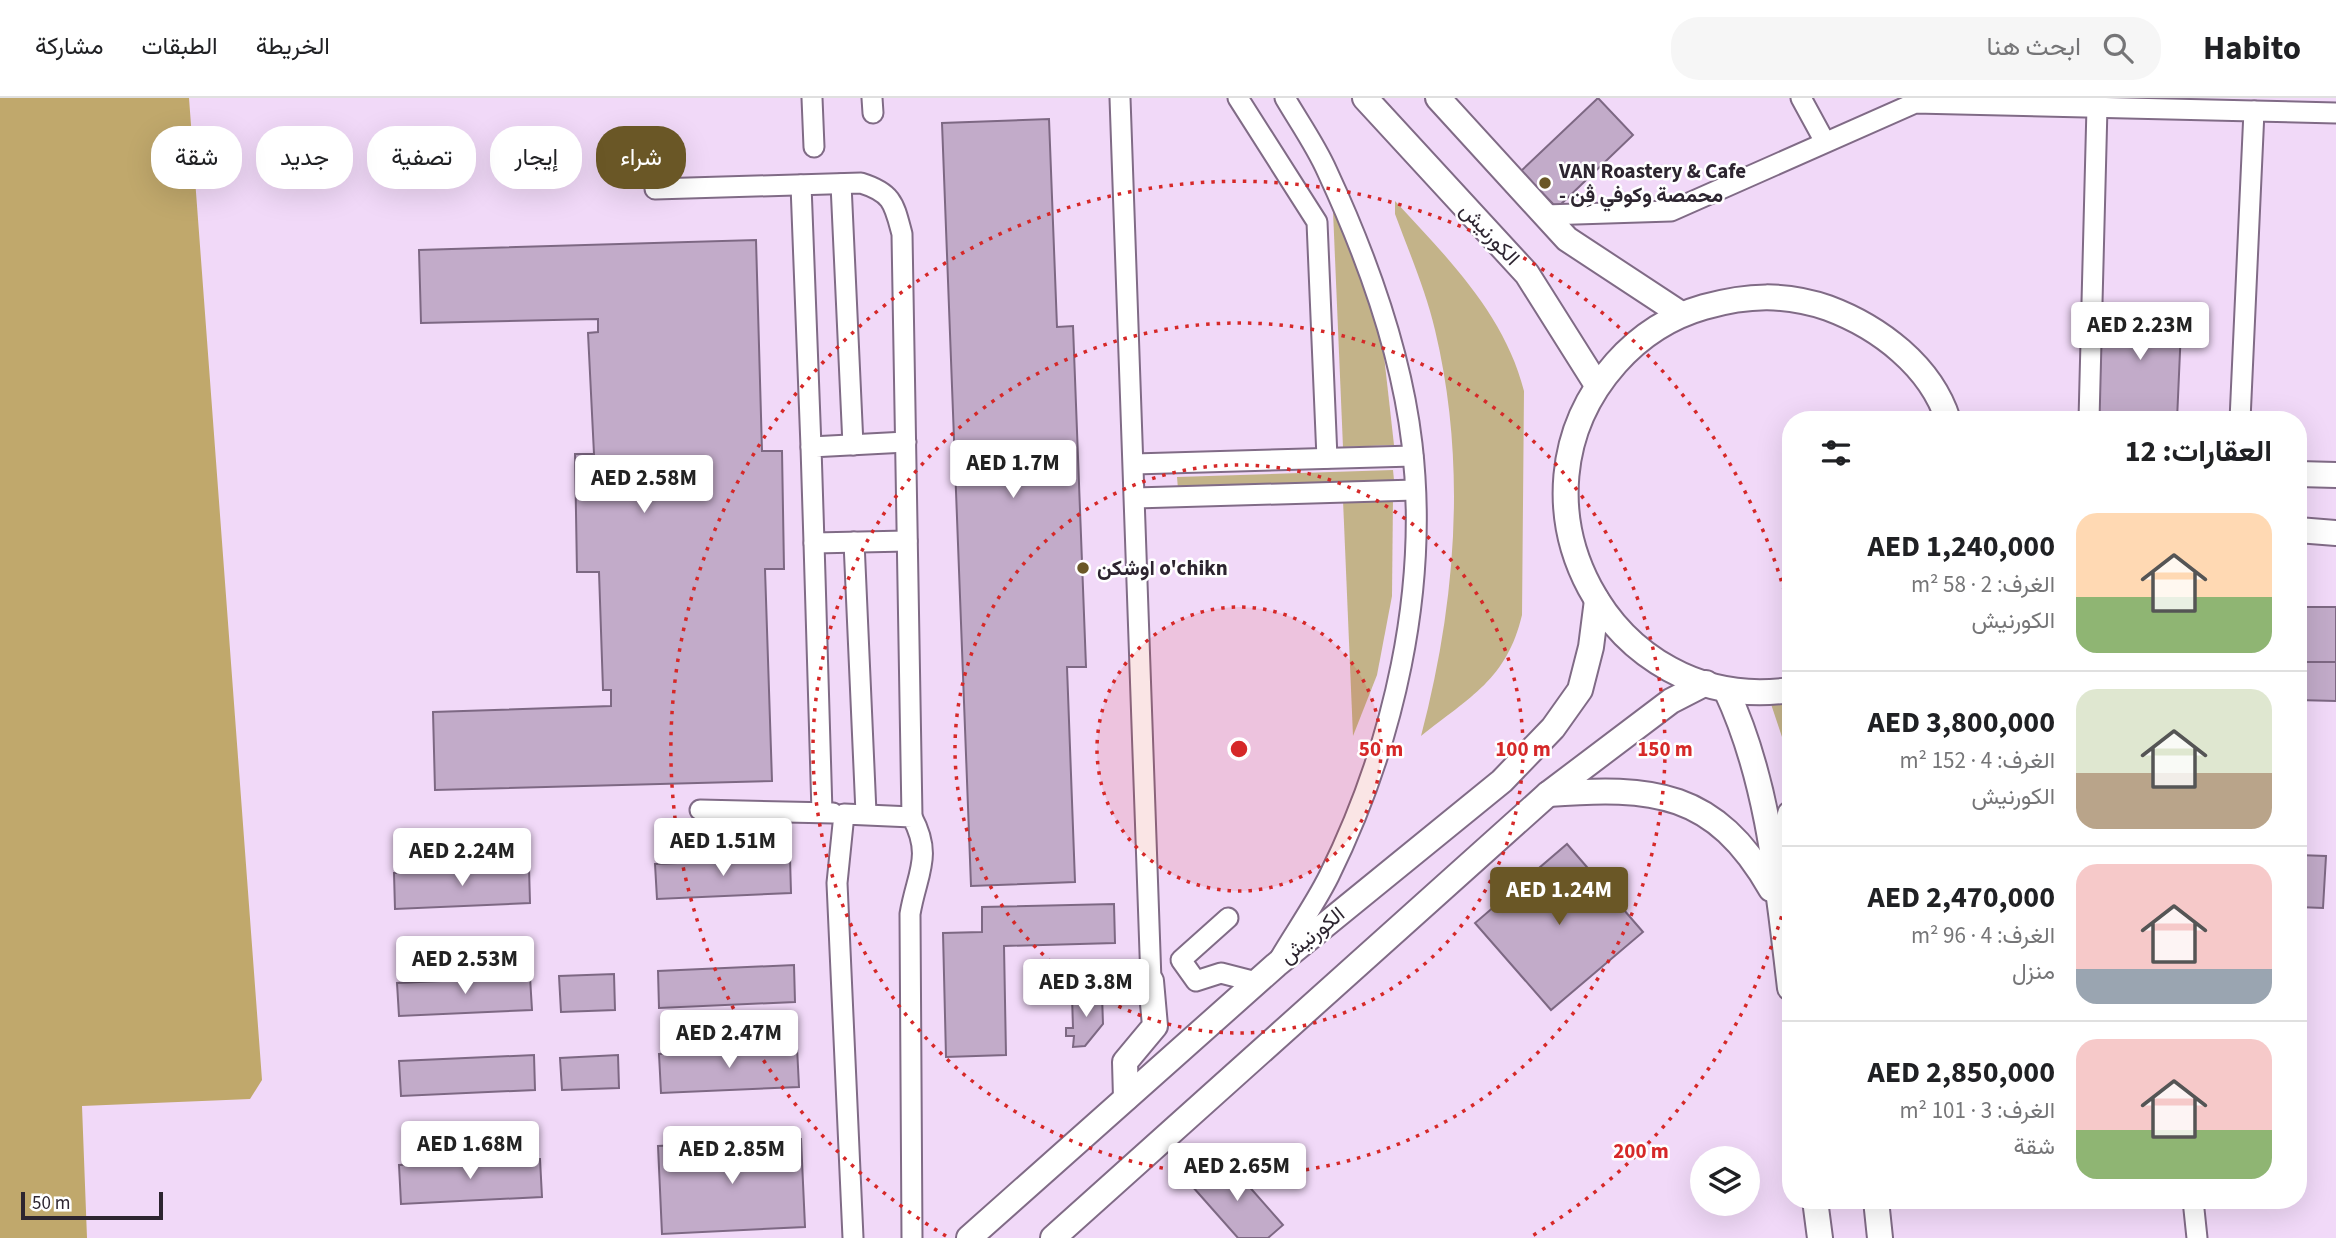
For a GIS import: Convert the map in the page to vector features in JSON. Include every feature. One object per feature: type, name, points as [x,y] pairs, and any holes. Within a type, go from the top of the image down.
[{"type":"main road","name":"الكورنيش","points":[[1365,98],[1527,274],[1597,385]]},
{"type":"main road","points":[[1438,98],[1567,239],[1681,314]]},
{"type":"main road","points":[[1782,691],[1771,693],[1716,686],[1676,673],[1632,644],[1597,600],[1576,563],[1566,518],[1565,483],[1576,426],[1597,385],[1634,344],[1681,314],[1740,297],[1802,299],[1860,320],[1890,342],[1909,357],[1944,411]]},
{"type":"main road","points":[[2307,474],[2336,475]]},
{"type":"main road","points":[[2307,531],[2336,533]]},
{"type":"main road","name":"الكورنيش","points":[[969,1238],[1256,982],[1502,781],[1553,729],[1580,690],[1591,647],[1597,600]]},
{"type":"main road","points":[[1053,1238],[1548,793],[1671,701],[1716,686]]},
{"type":"main road","points":[[1716,686],[1743,725],[1782,884]]},
{"type":"main road","points":[[1548,793],[1605,789],[1680,800],[1702,810],[1734,834],[1782,892]]},
{"type":"main road","points":[[1126,1098],[1125,1062],[1155,1026],[1151,981]]},
{"type":"main road","points":[[1816,1209],[1820,1238]]},
{"type":"main road","points":[[1877,1209],[1880,1238]]},
{"type":"street","points":[[812,98],[814,147]]},
{"type":"street","points":[[1121,98],[1151,981]]},
{"type":"street","points":[[1238,98],[1317,222],[1327,458]]},
{"type":"street","points":[[1276,965],[1328,877],[1363,799],[1392,713],[1409,621],[1417,523],[1413,456],[1396,365],[1371,275],[1326,169],[1285,98]]},
{"type":"street","points":[[1801,98],[1825,142]]},
{"type":"street","points":[[1545,215],[1671,211],[1920,100],[2336,113]]},
{"type":"street","points":[[2089,411],[2096,107]]},
{"type":"street","points":[[2240,411],[2254,111]]},
{"type":"street","points":[[655,190],[861,183],[883,190],[894,205],[902,234],[912,817],[923,838],[923,862],[910,914],[912,1238]]},
{"type":"street","points":[[841,184],[853,445]]},
{"type":"street","points":[[801,185],[822,812]]},
{"type":"street","points":[[811,447],[906,442]]},
{"type":"street","points":[[1134,464],[1413,456]]},
{"type":"street","points":[[1135,498],[1415,490]]},
{"type":"street","points":[[814,543],[907,541]]},
{"type":"street","points":[[854,542],[866,813]]},
{"type":"street","points":[[700,810],[866,813],[912,817]]},
{"type":"street","points":[[844,814],[837,883],[853,1238]]},
{"type":"street","points":[[1228,918],[1181,960],[1196,981],[1221,973],[1256,982]]},
{"type":"street","points":[[2194,1209],[2197,1238]]},
{"type":"shaded area","points":[[0,98],[189,98],[191,126],[151,126],[151,189],[196,189],[262,1080],[250,1099],[82,1106],[87,1238],[0,1238]]},
{"type":"shaded area","points":[[1395,201],[1454,266],[1489,312],[1515,363],[1524,391],[1522,615],[1507,655],[1496,671],[1471,697],[1421,736],[1433,686],[1449,584],[1454,482],[1445,380],[1435,330],[1395,214]]},
{"type":"shaded area","points":[[1333,211],[1361,269],[1383,347],[1394,445],[1343,447]]},
{"type":"shaded area","points":[[1393,470],[1394,480],[1178,489],[1177,477]]},
{"type":"shaded area","points":[[1393,498],[1392,596],[1377,675],[1353,736],[1343,500]]},
{"type":"shaded area","points":[[1782,703],[1782,737],[1771,704]]},
{"type":"building","points":[[1598,98],[1633,135],[1557,208],[1521,171]]},
{"type":"building","points":[[1049,119],[1057,327],[1073,326],[1086,667],[1067,667],[1075,882],[971,886],[942,123]]},
{"type":"building","points":[[756,240],[762,451],[782,451],[784,569],[765,569],[772,781],[435,790],[433,712],[611,706],[611,690],[603,690],[599,572],[577,572],[575,454],[594,454],[588,333],[598,332],[598,319],[421,323],[419,250]]},
{"type":"building","points":[[2103,303],[2182,306],[2177,411],[2098,411]]},
{"type":"building","points":[[2307,607],[2336,607],[2336,662],[2307,662]]},
{"type":"building","points":[[2307,662],[2336,662],[2336,701],[2307,700]]},
{"type":"building","points":[[1567,844],[1643,932],[1551,1010],[1475,923]]},
{"type":"building","points":[[2307,855],[2326,856],[2323,908],[2307,907]]},
{"type":"building","points":[[790,858],[791,893],[657,899],[655,864]]},
{"type":"building","points":[[529,867],[530,903],[395,909],[394,873]]},
{"type":"building","points":[[1114,904],[1115,943],[1004,946],[1006,1055],[946,1057],[943,933],[982,932],[982,907]]},
{"type":"building","points":[[794,965],[795,1002],[659,1008],[658,971]]},
{"type":"building","points":[[614,974],[615,1010],[561,1012],[559,976]]},
{"type":"building","points":[[530,977],[532,1010],[399,1016],[397,983]]},
{"type":"building","points":[[1102,995],[1103,1024],[1085,1046],[1073,1047],[1074,1036],[1066,1036],[1066,1028],[1073,1028],[1072,996]]},
{"type":"building","points":[[797,1047],[799,1087],[661,1093],[659,1054]]},
{"type":"building","points":[[534,1055],[535,1090],[401,1096],[399,1061]]},
{"type":"building","points":[[618,1055],[619,1088],[562,1090],[560,1058]]},
{"type":"building","points":[[801,1139],[805,1227],[662,1234],[658,1146]]},
{"type":"building","points":[[1224,1158],[1283,1225],[1268,1238],[1238,1238],[1192,1186]]},
{"type":"building","points":[[540,1159],[542,1197],[401,1204],[399,1165]]},
{"type":"place","name":"VAN Roastery & Cafe - محمصة وكوفي ڤِن","points":[[1545,183]]},
{"type":"place","name":"اوشكن o'chikn","points":[[1083,568]]}]
